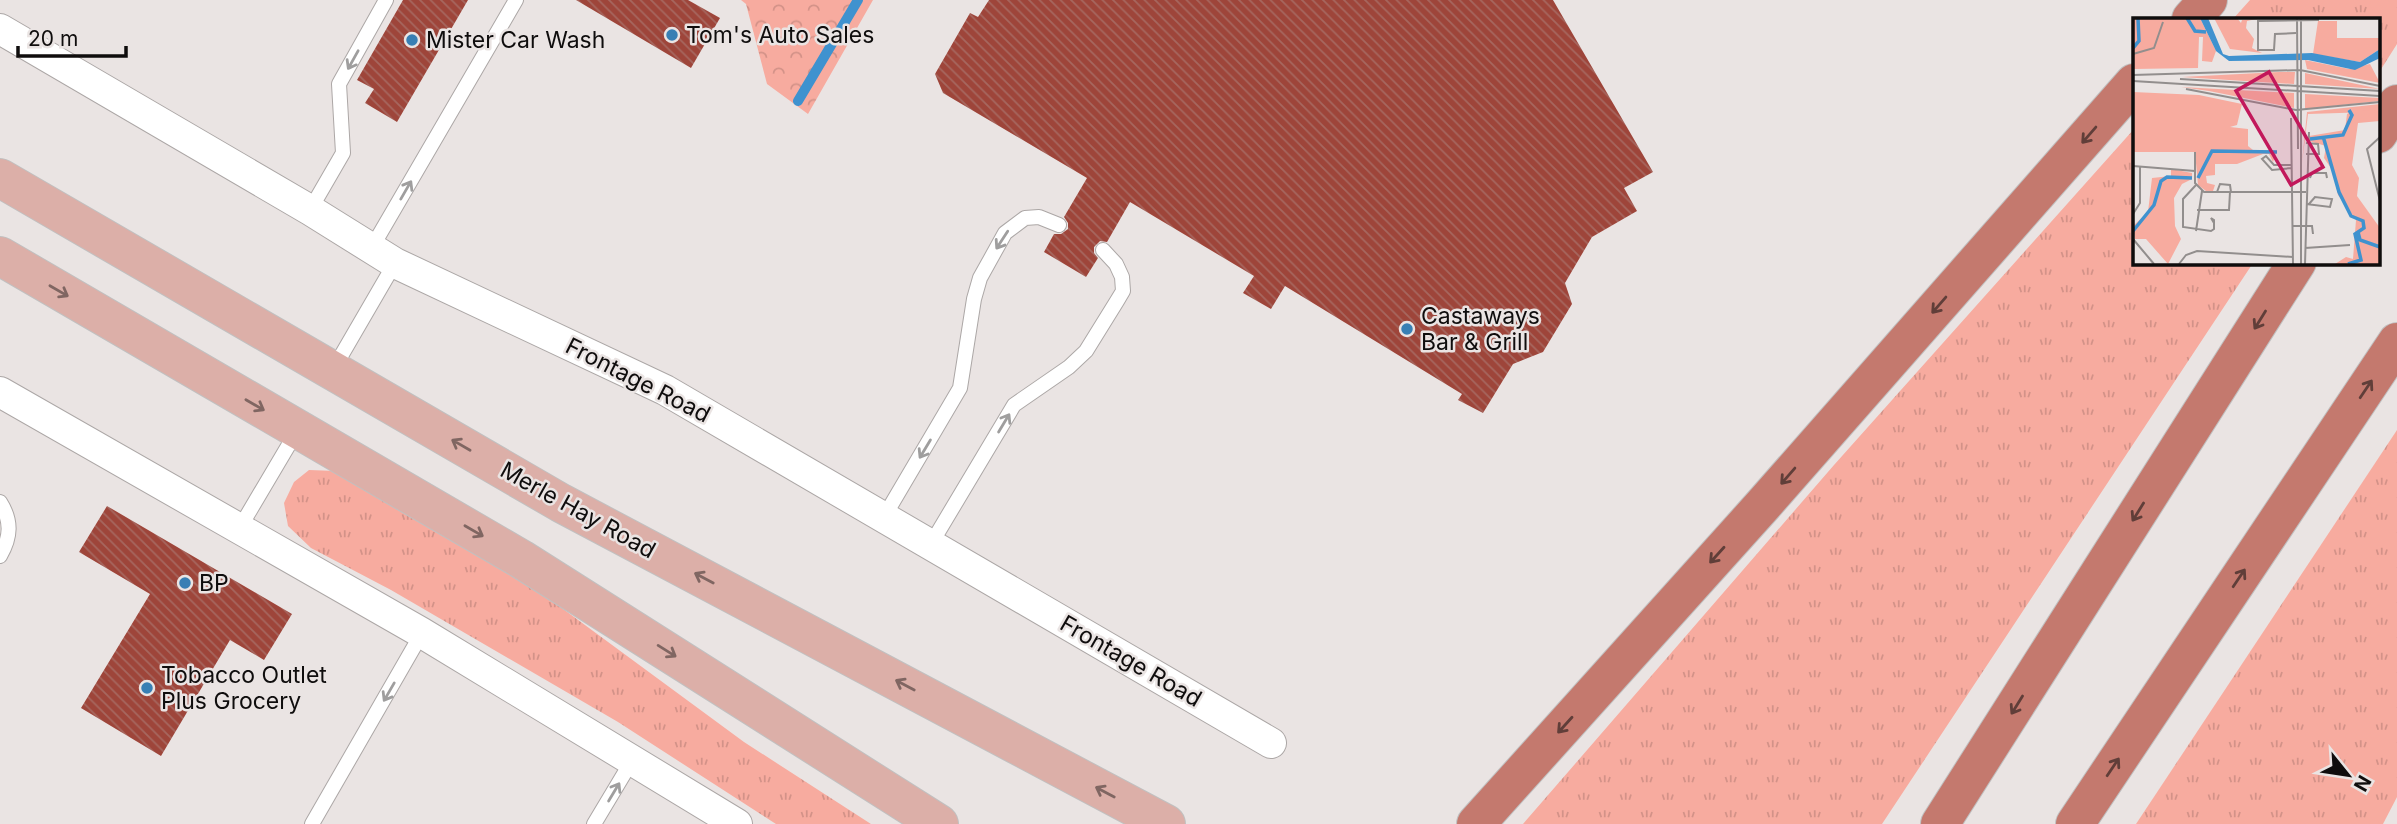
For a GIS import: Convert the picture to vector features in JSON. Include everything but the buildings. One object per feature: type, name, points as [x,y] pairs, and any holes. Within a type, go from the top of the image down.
[{"type":"highway","points":[[2192,18],[2208,0]]},
{"type":"highway","points":[[1476,824],[1754,515],[2133,84]]},
{"type":"highway","points":[[2380,131],[2397,104]]},
{"type":"highway","points":[[1940,824],[2296,264]]},
{"type":"highway","points":[[2075,824],[2397,342]]},
{"type":"main road","name":"Merle Hay Road","points":[[0,178],[561,503],[1166,824]]},
{"type":"main road","points":[[0,256],[522,559],[939,824]]},
{"type":"street","name":"Frontage Road","points":[[0,29],[310,210],[383,256],[665,390],[1271,743]]},
{"type":"street","points":[[0,392],[422,633],[737,824]]},
{"type":"lane","points":[[310,210],[343,153],[339,84],[386,0]]},
{"type":"lane","points":[[332,370],[383,256],[516,0]]},
{"type":"lane","points":[[884,517],[960,388],[974,299],[980,278],[1005,233],[1025,218],[1040,217],[1059,225]]},
{"type":"lane","points":[[931,544],[1014,405],[1086,351],[1124,291],[1116,264],[1103,250]]},
{"type":"lane","points":[[239,529],[297,430]]},
{"type":"lane","points":[[0,502],[9,517],[9,530],[0,556]]},
{"type":"lane","points":[[312,824],[422,633]]},
{"type":"lane","points":[[594,824],[633,759]]},
{"type":"green space","points":[[741,0],[873,0],[808,114],[767,84],[746,4]]},
{"type":"green space","points":[[2250,0],[2397,0],[2397,44],[2380,71],[2380,18],[2234,18]]},
{"type":"green space","points":[[2133,130],[2133,264],[2252,264],[1882,824],[1523,824],[1834,465]]},
{"type":"green space","points":[[2397,430],[2397,797],[2383,824],[2136,824]]},
{"type":"green space","points":[[309,470],[336,471],[536,589],[744,742],[871,824],[776,824],[618,722],[391,590],[311,548],[288,526],[284,503],[294,482]]},
{"type":"waterway","points":[[798,101],[858,0]]},
{"type":"place","name":"Tom's Auto Sales","points":[[672,35]]},
{"type":"place","name":"Mister Car Wash","points":[[412,40]]},
{"type":"place","name":"Castaways Bar & Grill","points":[[1407,329]]},
{"type":"place","name":"BP","points":[[185,583]]},
{"type":"place","name":"Tobacco Outlet Plus Grocery","points":[[147,688]]}]
